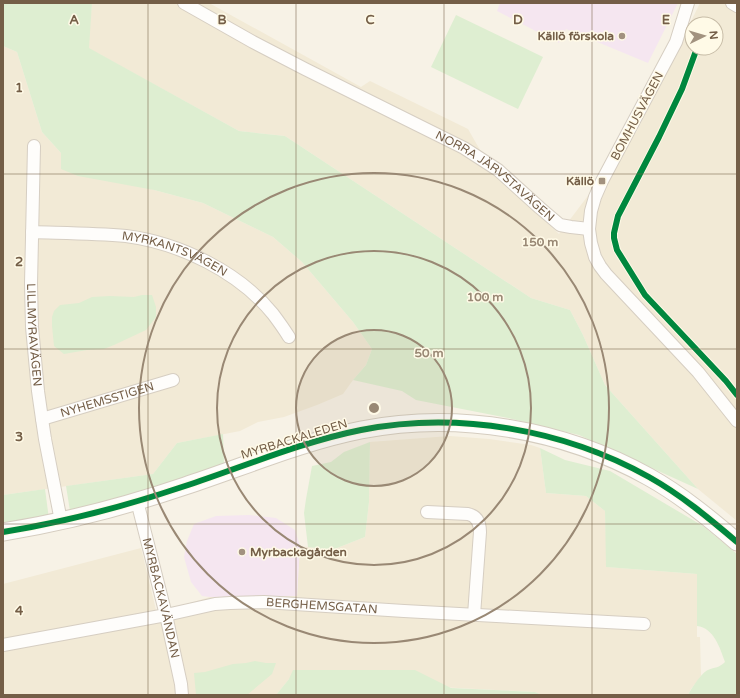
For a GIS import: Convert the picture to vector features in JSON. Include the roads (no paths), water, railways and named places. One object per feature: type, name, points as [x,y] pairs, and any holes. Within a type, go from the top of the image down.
[{"type":"street","name":"NORRA JÄRVSTAVÄGEN","points":[[185,3],[253,42],[464,148],[498,170],[560,225],[589,229]]},
{"type":"street","name":"BOMHUSVÄGEN","points":[[589,229],[591,211],[600,185],[676,42],[688,3]]},
{"type":"street","points":[[732,3],[737,6]]},
{"type":"street","name":"LILLMYRAVÄGEN","points":[[34,146],[31,284],[32,327],[42,419],[61,521]]},
{"type":"street","points":[[589,229],[595,257],[606,274],[698,372],[737,421]]},
{"type":"street","name":"MYRKANTSVÄGEN","points":[[32,232],[125,236],[156,242],[185,252],[212,265],[245,287],[273,314],[289,337]]},
{"type":"street","name":"NYHEMSSTIGEN","points":[[42,419],[174,380]]},
{"type":"street","name":"MYRBACKALEDEN","points":[[3,532],[61,521],[137,501],[290,450],[360,430],[384,426],[453,422],[500,426],[536,433],[603,454],[649,477],[682,498],[712,520],[737,542]]},
{"type":"street","name":"MYRBACKAVÄNDAN","points":[[137,501],[166,615],[180,678],[182,695]]},
{"type":"street","points":[[427,512],[468,514],[479,521],[480,532],[474,615]]},
{"type":"street","name":"BERGHEMSGATAN","points":[[3,645],[230,602],[257,602],[644,624]]},
{"type":"place","name":"Källö förskola","points":[[622,36]]},
{"type":"place","name":"Källö","points":[[602,181]]},
{"type":"place","name":"Myrbackagården","points":[[242,552]]}]
